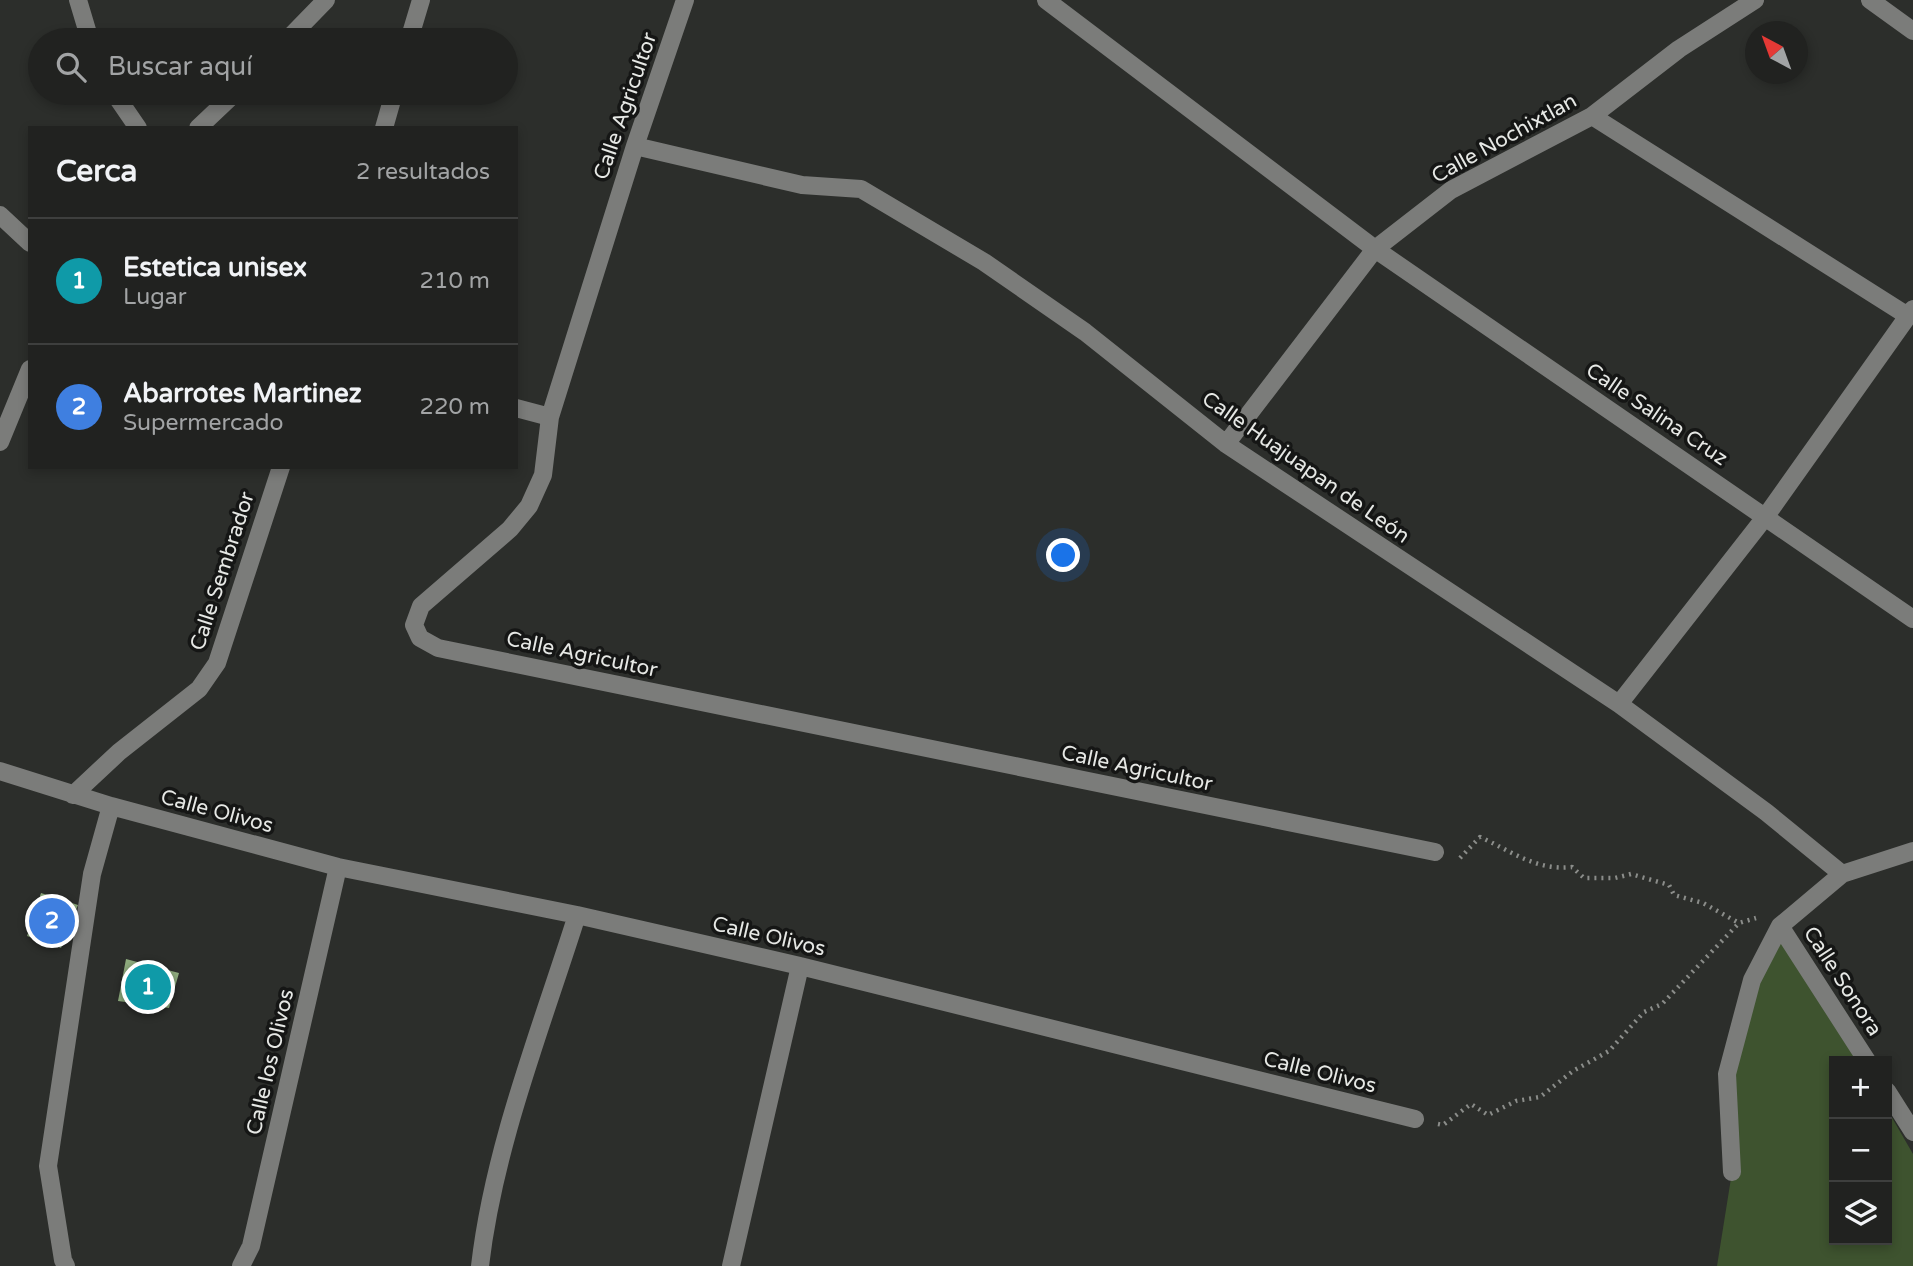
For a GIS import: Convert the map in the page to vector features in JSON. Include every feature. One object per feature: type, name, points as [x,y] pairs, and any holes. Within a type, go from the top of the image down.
[{"type":"street","points":[[78,0],[86,28]]},
{"type":"street","points":[[299,28],[326,0]]},
{"type":"street","points":[[413,28],[421,0]]},
{"type":"street","name":"Calle Agricultor","points":[[685,0],[635,146],[550,417],[543,475],[529,506],[510,529],[421,606],[414,625],[420,638],[439,648],[1435,852]]},
{"type":"street","name":"Calle Salina Cruz","points":[[1046,0],[1375,249],[1913,619]]},
{"type":"street","name":"Calle Nochixtlan","points":[[1226,444],[1375,249],[1451,190],[1592,116],[1679,49],[1755,0]]},
{"type":"street","points":[[1870,0],[1913,31]]},
{"type":"street","points":[[122,105],[137,126]]},
{"type":"street","points":[[200,126],[222,105]]},
{"type":"street","points":[[385,126],[391,105]]},
{"type":"street","points":[[1592,116],[1910,313],[1766,516],[1619,704]]},
{"type":"street","name":"Calle Huajuapan de León","points":[[635,146],[802,185],[861,189],[984,262],[1085,332],[1226,444],[1619,704],[1766,812],[1842,874]]},
{"type":"street","points":[[0,215],[28,241]]},
{"type":"street","points":[[0,442],[28,374]]},
{"type":"street","points":[[518,409],[550,417]]},
{"type":"street","name":"Calle Sembrador","points":[[73,795],[119,752],[199,689],[217,663],[280,469]]},
{"type":"street","name":"Calle Olivos","points":[[0,771],[111,806],[338,867],[577,915],[800,966],[1415,1119]]},
{"type":"street","points":[[66,1266],[48,1166],[92,874],[111,806]]},
{"type":"street","points":[[1732,1172],[1727,1074],[1752,980],[1780,926],[1842,874],[1913,851]]},
{"type":"street","name":"Calle los Olivos","points":[[241,1266],[251,1246],[338,867]]},
{"type":"street","points":[[480,1266],[484,1236],[506,1142],[577,915]]},
{"type":"street","name":"Calle Sonora","points":[[1780,926],[1864,1056]]},
{"type":"street","points":[[731,1266],[800,966]]},
{"type":"street","points":[[1892,1099],[1913,1132]]},
{"type":"path","points":[[1435,852],[1461,858],[1480,837],[1516,853],[1530,863],[1554,869],[1572,867],[1584,878],[1615,878],[1631,874],[1668,886],[1674,895],[1703,902],[1739,923]]},
{"type":"path","points":[[1415,1119],[1444,1125],[1471,1104],[1488,1115],[1516,1101],[1540,1097],[1573,1071],[1609,1051],[1623,1039],[1644,1012],[1662,1004],[1739,923],[1753,917],[1780,926]]},
{"type":"green space","points":[[1780,926],[1856,1056],[1829,1056],[1829,1245],[1892,1245],[1892,1118],[1913,1154],[1913,1266],[1717,1266],[1732,1172],[1727,1074]]},
{"type":"building","points":[[41,893],[78,905],[61,948],[27,936]]},
{"type":"building","points":[[126,959],[179,973],[169,1008],[118,1001]]},
{"type":"place","name":"Abarrotes Martinez","points":[[52,921]]},
{"type":"place","name":"Estetica unisex","points":[[148,987]]}]
